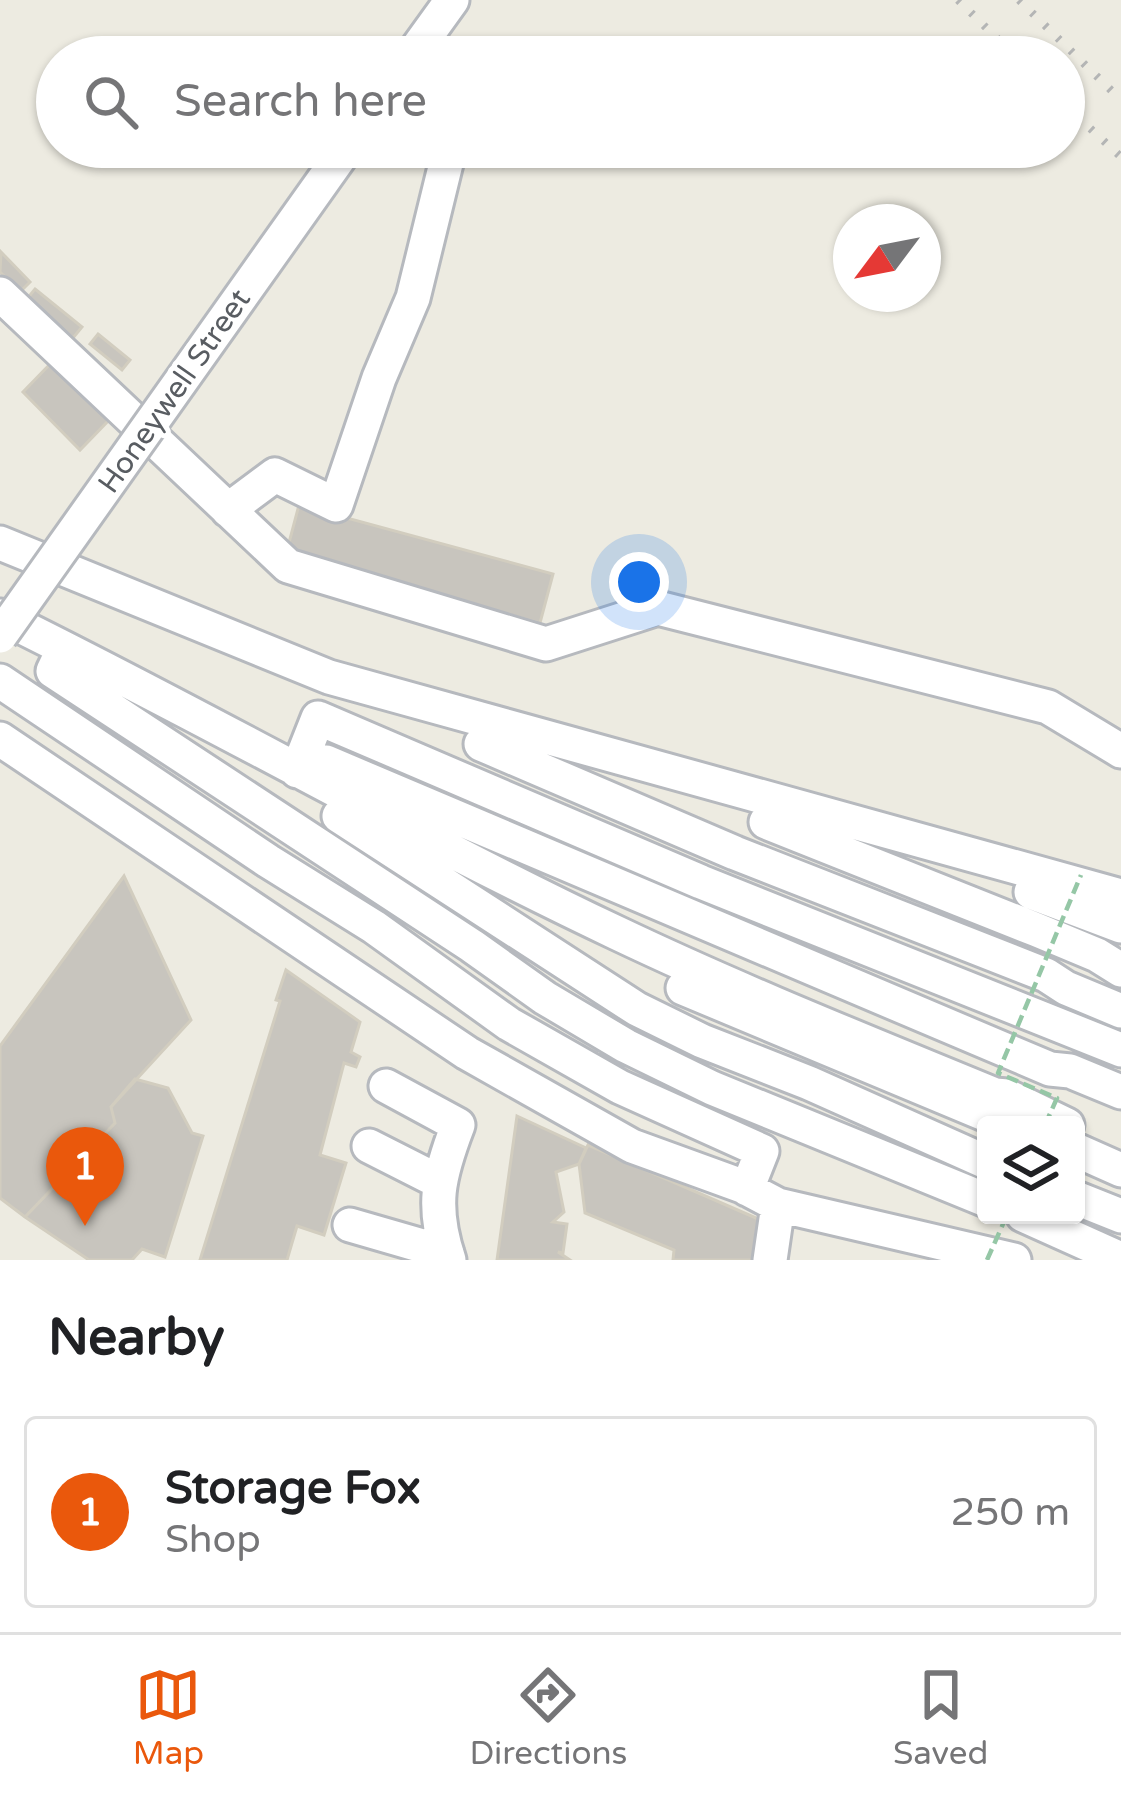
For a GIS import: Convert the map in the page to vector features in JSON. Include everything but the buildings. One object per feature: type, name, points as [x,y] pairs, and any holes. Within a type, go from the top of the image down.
[{"type":"street","points":[[426,36],[452,0]]},
{"type":"street","name":"Honeywell Street","points":[[0,636],[332,168]]},
{"type":"street","points":[[228,510],[275,475],[336,505],[379,379],[413,298],[445,168]]},
{"type":"street","points":[[0,294],[288,566],[545,644],[658,608],[1048,707],[1121,751]]},
{"type":"street","points":[[0,543],[286,662],[368,689],[1121,896]]},
{"type":"street","points":[[0,616],[301,761],[1050,1069],[1070,1071],[1121,1092]]},
{"type":"street","points":[[64,650],[53,671],[598,1030],[712,1088],[977,1196]]},
{"type":"street","points":[[0,681],[374,927],[509,1024],[620,1088],[762,1151],[747,1189]]},
{"type":"street","points":[[351,733],[368,689]]},
{"type":"street","points":[[301,761],[318,718],[701,882],[1121,1050]]},
{"type":"street","points":[[0,739],[504,1076],[632,1146],[778,1205],[1014,1260]]},
{"type":"street","points":[[546,772],[557,739]]},
{"type":"street","points":[[481,744],[1121,1011]]},
{"type":"street","points":[[301,761],[337,792],[614,932],[1048,1116]]},
{"type":"street","points":[[337,792],[328,809],[600,988],[702,1041],[977,1158]]},
{"type":"street","points":[[766,822],[1097,956],[1121,970]]},
{"type":"street","points":[[852,856],[862,822]]},
{"type":"street","points":[[1031,892],[1121,926]]},
{"type":"street","points":[[614,932],[606,947],[688,991],[989,1116]]},
{"type":"street","points":[[386,1086],[458,1126],[438,1181],[439,1224],[448,1257]]},
{"type":"street","points":[[1085,1134],[1121,1148]]},
{"type":"street","points":[[369,1146],[438,1181]]},
{"type":"street","points":[[1085,1154],[1121,1170]]},
{"type":"street","points":[[1085,1202],[1121,1216]]},
{"type":"street","points":[[770,1260],[778,1205]]},
{"type":"street","points":[[1043,1224],[1121,1259]]},
{"type":"street","points":[[350,1225],[448,1257]]},
{"type":"path","points":[[1049,1116],[1057,1098],[998,1073],[1081,875]]},
{"type":"path","points":[[987,1260],[1003,1224]]},
{"type":"railway","points":[[958,0],[995,36]]},
{"type":"railway","points":[[1019,0],[1056,36]]},
{"type":"railway","points":[[1085,65],[1121,100]]},
{"type":"railway","points":[[1085,124],[1121,157]]},
{"type":"place","name":"Storage Fox","points":[[85,1226]]}]
